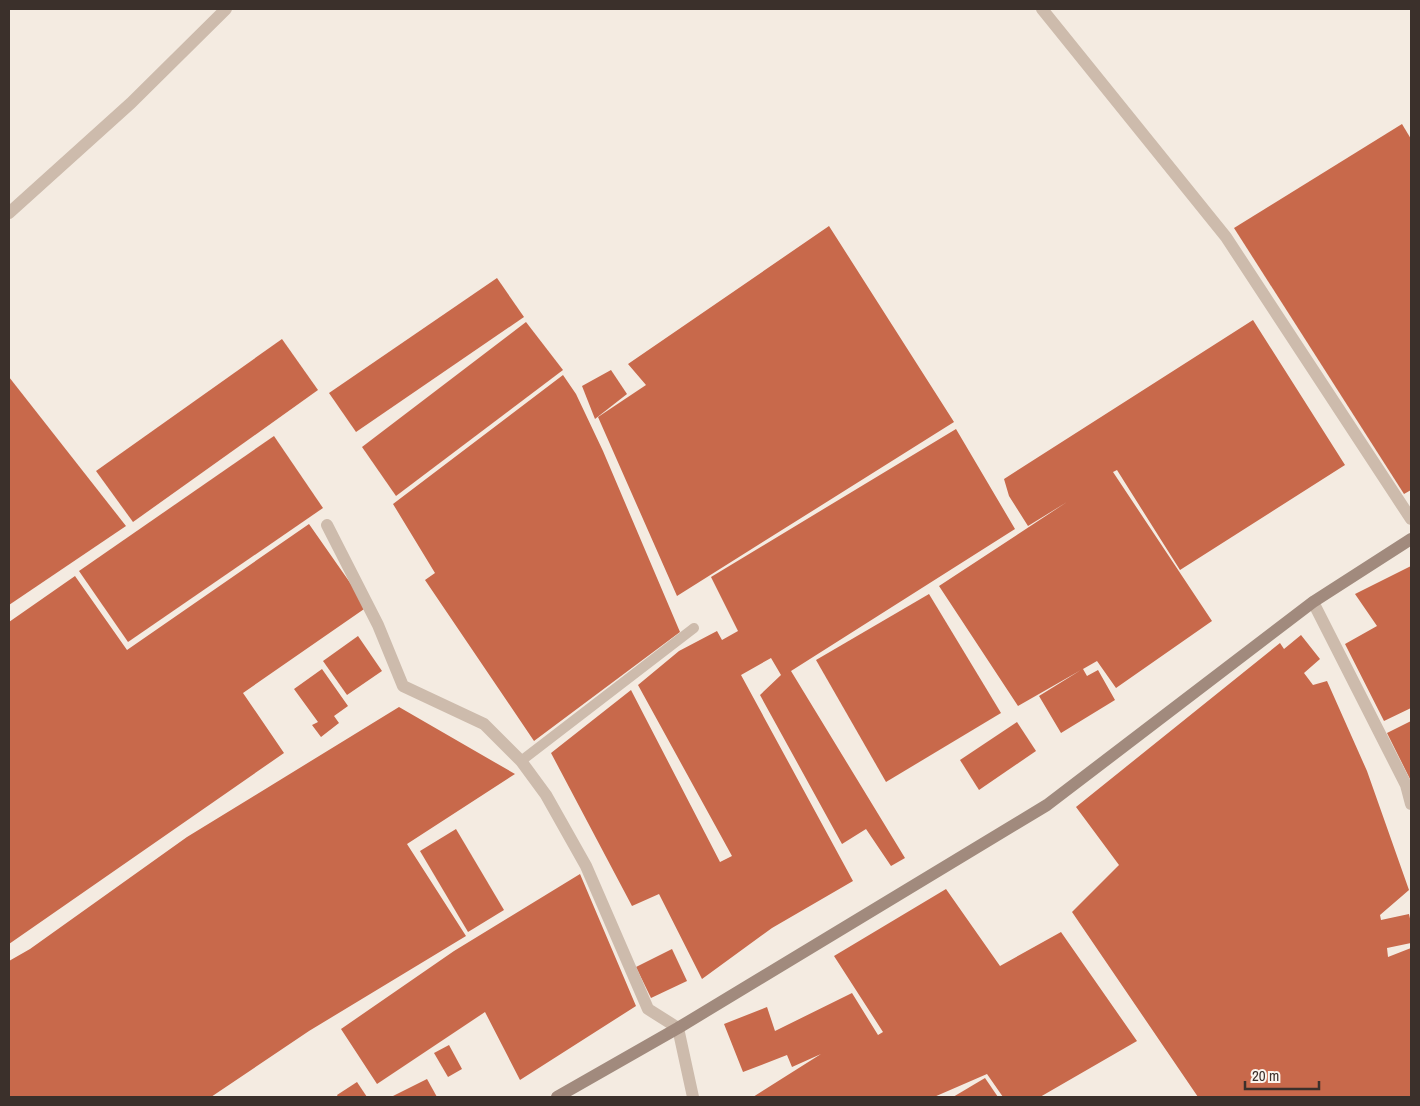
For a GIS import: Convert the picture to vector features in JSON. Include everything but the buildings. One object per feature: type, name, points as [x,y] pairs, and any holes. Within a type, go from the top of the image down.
[{"type":"street","points":[[9,212],[130,103],[226,9]]},
{"type":"street","points":[[1042,9],[1226,238],[1411,519]]},
{"type":"street","points":[[327,525],[378,625],[403,686],[484,724],[521,761],[546,795],[586,866],[648,1009],[678,1028],[693,1097]]},
{"type":"street","points":[[557,1097],[678,1028],[1047,805],[1313,602],[1411,539]]},
{"type":"street","points":[[1313,602],[1406,785],[1411,804]]},
{"type":"lane","points":[[521,761],[694,628]]}]
